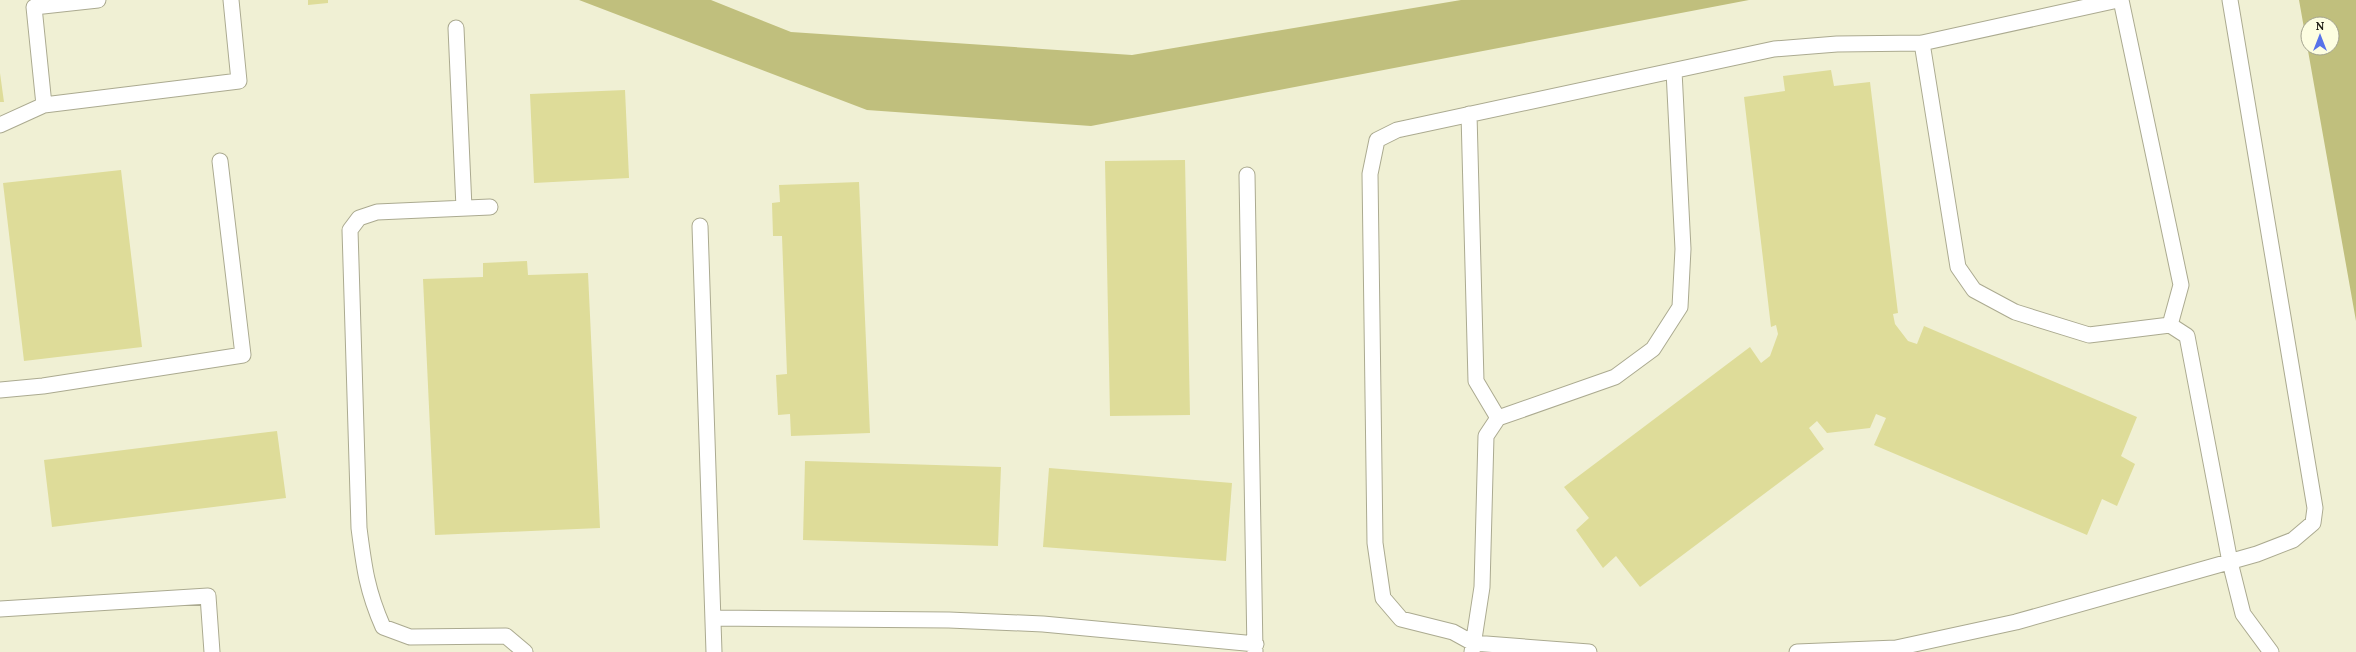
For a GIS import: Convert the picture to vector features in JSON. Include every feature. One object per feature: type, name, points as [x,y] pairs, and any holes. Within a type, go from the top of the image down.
[{"type":"lane","points":[[44,105],[34,7],[98,0]]},
{"type":"lane","points":[[0,125],[44,105],[239,81],[231,0]]},
{"type":"lane","points":[[1589,652],[1472,648],[1453,632],[1401,619],[1383,598],[1375,543],[1370,174],[1377,140],[1397,130],[1774,49],[1837,44],[1922,43],[2119,0],[2181,285],[2170,326]]},
{"type":"lane","points":[[1797,652],[1896,648],[2016,622],[2230,562],[2293,540],[2313,523],[2315,508],[2230,0]]},
{"type":"lane","points":[[456,28],[464,208]]},
{"type":"lane","points":[[1922,43],[1958,267],[1974,290],[2016,312],[2089,335],[2170,326],[2187,336],[2230,562],[2243,614],[2271,652]]},
{"type":"lane","points":[[1472,648],[1482,587],[1486,436],[1498,418],[1615,377],[1653,349],[1680,307],[1683,249],[1674,70]]},
{"type":"lane","points":[[1469,114],[1476,381],[1498,418]]},
{"type":"lane","points":[[0,390],[51,385],[243,355],[220,161]]},
{"type":"lane","points":[[713,618],[949,620],[1043,624],[1255,648],[1247,175]]},
{"type":"lane","points":[[490,207],[378,212],[359,218],[350,230],[359,520],[364,575],[374,605],[384,627],[410,637],[506,636],[525,652]]},
{"type":"lane","points":[[700,226],[714,652]]},
{"type":"lane","points":[[0,609],[208,596],[212,652]]},
{"type":"shaded area","points":[[579,0],[711,0],[791,32],[1132,55],[1461,0],[1749,0],[1091,126],[867,110]]},
{"type":"shaded area","points":[[2299,0],[2356,0],[2356,321],[2309,56],[2340,56],[2340,16],[2302,16]]},
{"type":"building","points":[[308,0],[328,0],[328,3],[308,5]]},
{"type":"building","points":[[1831,70],[1834,86],[1870,82],[1898,313],[1893,314],[1895,324],[1908,341],[1917,344],[1924,326],[2137,417],[2121,456],[2135,464],[2117,506],[2102,499],[2087,535],[1874,445],[1886,418],[1876,414],[1870,428],[1827,433],[1817,421],[1809,428],[1824,449],[1640,587],[1616,556],[1603,568],[1576,530],[1589,518],[1564,487],[1750,347],[1761,363],[1770,356],[1778,334],[1776,325],[1771,327],[1744,97],[1785,91],[1783,76]]},
{"type":"building","points":[[0,73],[4,102],[0,102]]},
{"type":"building","points":[[625,90],[629,178],[534,183],[530,94]]},
{"type":"building","points":[[1185,160],[1190,415],[1110,416],[1105,161]]},
{"type":"building","points":[[121,170],[142,347],[24,361],[3,183]]},
{"type":"building","points":[[859,182],[870,433],[791,436],[790,414],[778,415],[776,375],[787,374],[782,236],[773,236],[772,203],[780,202],[779,185]]},
{"type":"building","points":[[527,261],[528,275],[588,273],[600,528],[435,535],[423,279],[483,277],[483,263]]},
{"type":"building","points":[[277,431],[286,498],[52,527],[44,460]]},
{"type":"building","points":[[805,461],[1001,467],[998,546],[803,540]]},
{"type":"building","points":[[1049,468],[1232,483],[1226,561],[1043,547]]}]
